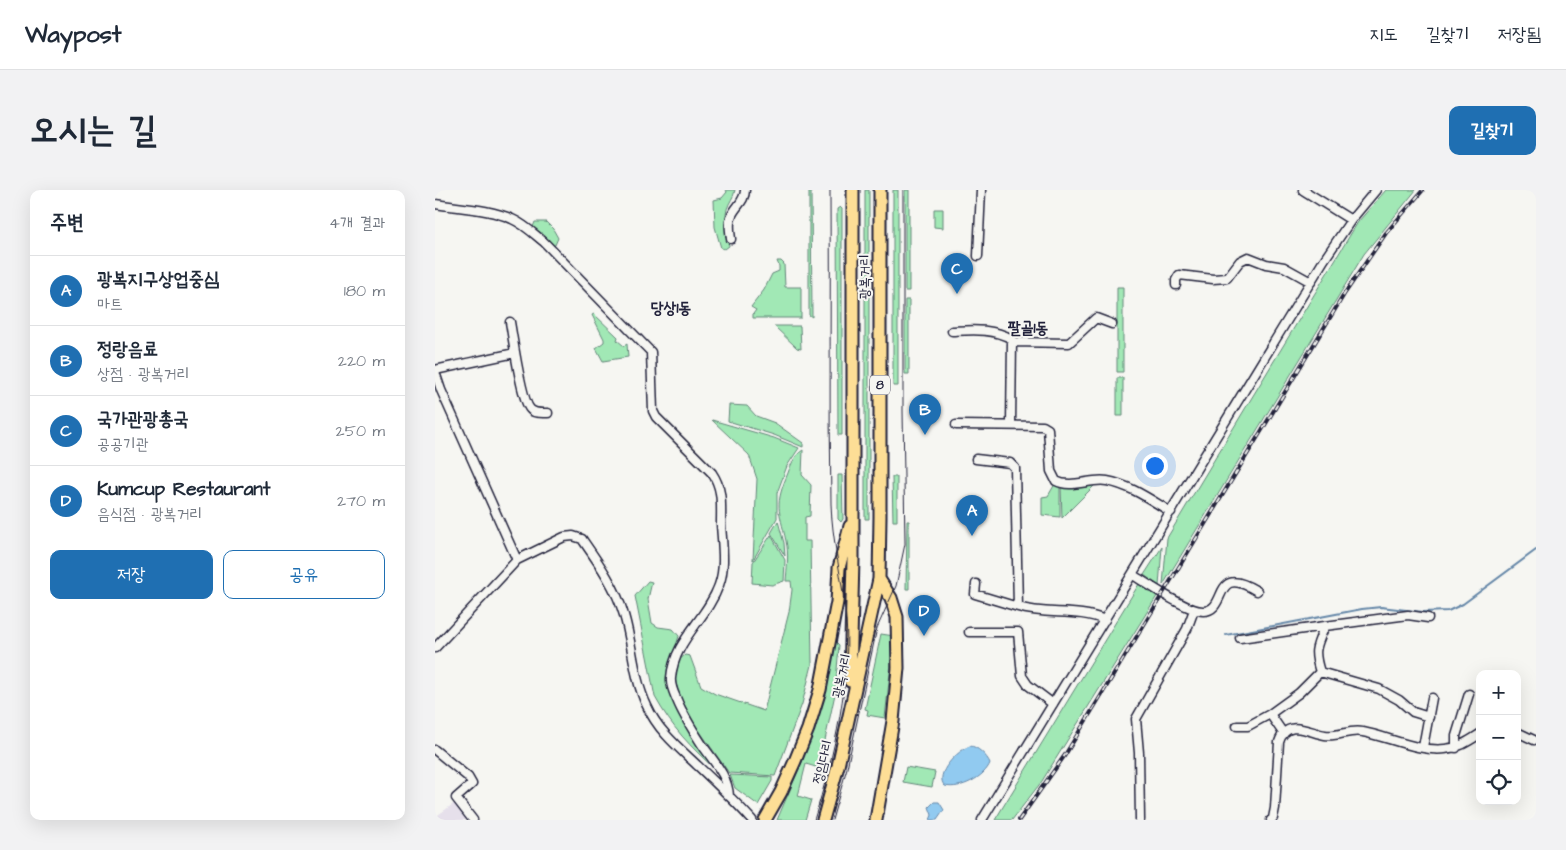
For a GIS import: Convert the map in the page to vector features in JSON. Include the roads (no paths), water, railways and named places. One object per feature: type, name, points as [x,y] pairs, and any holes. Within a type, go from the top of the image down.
[{"type":"highway","name":"광복거리","points":[[849,710],[853,608],[853,190]]},
{"type":"highway","name":"광복거리","points":[[849,710],[879,579],[880,190]]},
{"type":"highway","points":[[765,820],[781,792],[795,761],[808,729],[820,690],[837,602],[839,568],[853,517]]},
{"type":"highway","points":[[877,820],[893,721],[898,658],[897,617],[891,598],[879,579]]},
{"type":"highway","name":"정임다리","points":[[823,820],[836,774],[849,710]]},
{"type":"street","points":[[731,239],[730,220],[732,213],[745,195],[745,190]]},
{"type":"street","points":[[979,256],[981,190]]},
{"type":"street","points":[[1303,190],[1351,220]]},
{"type":"street","points":[[982,820],[1311,282],[1351,220],[1376,190]]},
{"type":"street","points":[[435,204],[495,214],[513,219],[528,228],[544,242],[651,352],[653,411],[656,417],[712,473],[719,483],[721,495],[722,559],[720,583],[714,598],[680,646],[675,657],[671,684],[689,724],[723,774],[729,786],[729,796]]},
{"type":"street","points":[[1176,285],[1179,274],[1213,279],[1227,278],[1240,260],[1248,257],[1266,264],[1284,267],[1311,282]]},
{"type":"street","points":[[1012,342],[1069,343],[1096,318],[1112,324]]},
{"type":"street","points":[[510,322],[523,392],[529,409],[534,412],[548,413]]},
{"type":"street","points":[[952,331],[977,330],[1001,332],[1012,339],[1011,424]]},
{"type":"street","points":[[515,353],[435,371],[441,390],[517,560]]},
{"type":"street","points":[[956,425],[1011,424],[1043,426],[1048,429],[1051,471],[1057,481],[1065,484],[1088,480],[1105,480],[1119,484],[1171,512]]},
{"type":"street","points":[[976,458],[1011,462],[1015,468],[1018,607]]},
{"type":"street","points":[[435,648],[517,560],[564,538],[573,536],[582,539],[614,590],[623,612],[640,690],[657,724],[673,743],[752,820]]},
{"type":"street","points":[[1133,575],[1163,594],[1194,610],[1208,610],[1231,582],[1245,584],[1257,591]]},
{"type":"street","points":[[976,584],[975,594],[1028,610],[1087,613],[1105,620]]},
{"type":"street","points":[[1141,820],[1137,719],[1187,629],[1194,610]]},
{"type":"street","points":[[1240,638],[1408,615],[1428,618]]},
{"type":"street","points":[[1320,672],[1315,658],[1315,651],[1325,626]]},
{"type":"street","points":[[969,632],[1018,632],[1022,676],[1028,684],[1053,704]]},
{"type":"street","points":[[1237,726],[1247,726],[1270,714],[1299,693],[1320,672]]},
{"type":"street","points":[[1320,672],[1379,689],[1399,700],[1413,712],[1429,717]]},
{"type":"street","points":[[1455,748],[1456,736],[1469,694]]},
{"type":"street","points":[[1423,747],[1432,698]]},
{"type":"street","points":[[1270,714],[1283,733],[1279,748],[1275,808],[1271,820]]},
{"type":"street","points":[[1283,733],[1297,728],[1333,735],[1354,731],[1396,742],[1443,750],[1455,748],[1476,736]]},
{"type":"street","points":[[1521,734],[1534,740]]},
{"type":"street","points":[[435,750],[468,777],[472,784],[456,798],[473,820]]},
{"type":"water","points":[[973,746],[987,757],[990,763],[987,768],[978,777],[965,784],[951,787],[945,786],[942,781],[944,770],[959,752]]},
{"type":"water","points":[[934,802],[939,802],[944,810],[937,820],[930,820],[932,815],[929,807]]},
{"type":"waterway","points":[[1226,635],[1362,609],[1381,607],[1423,612],[1448,611],[1463,604],[1536,550]]},
{"type":"tram line","points":[[814,820],[835,743],[840,716],[844,688],[847,634],[831,504],[830,190]]},
{"type":"tram line","points":[[832,820],[847,768],[877,628],[896,586],[905,544],[903,190]]},
{"type":"railway","points":[[1019,820],[1065,755],[1345,293],[1386,233],[1423,190]]},
{"type":"place","name":"국가관광총국","points":[[957,294]]},
{"type":"place","name":"정랑음료","points":[[925,435]]},
{"type":"place","name":"광복지구상업중심","points":[[972,536]]},
{"type":"place","name":"Kumcup Restaurant","points":[[924,636]]},
{"type":"district","name":"당상1동","points":[[671,308]]},
{"type":"district","name":"팔골1동","points":[[1028,328]]}]
